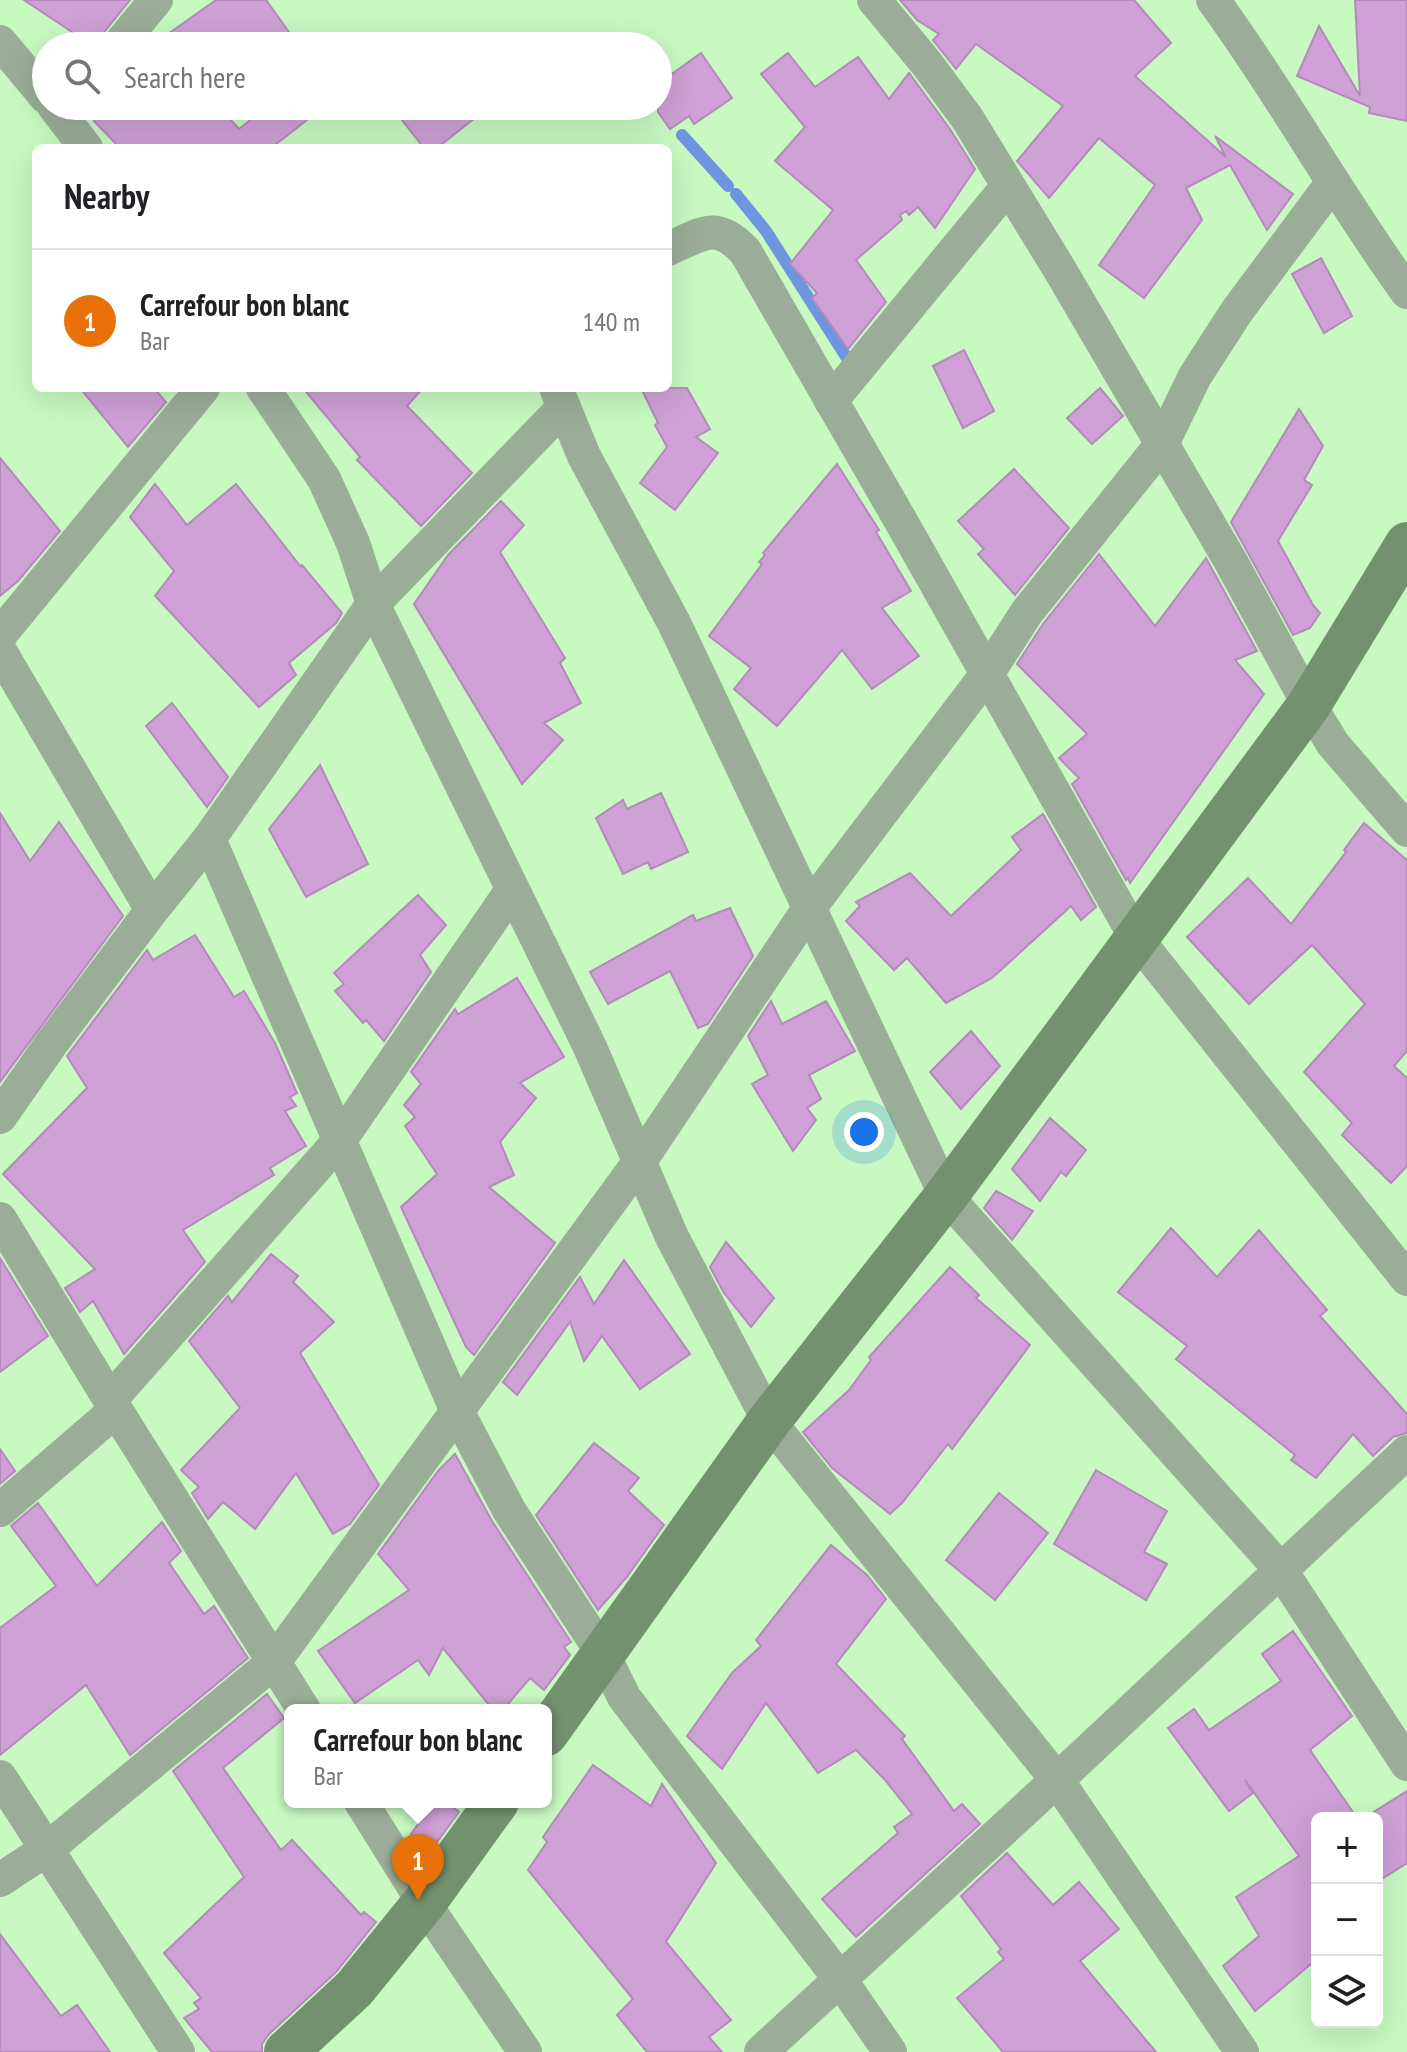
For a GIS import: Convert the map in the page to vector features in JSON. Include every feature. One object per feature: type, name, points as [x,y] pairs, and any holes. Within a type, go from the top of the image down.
[{"type":"main road","points":[[552,1726],[769,1421],[946,1196],[1309,705],[1407,544]]},
{"type":"main road","points":[[286,2052],[354,1989],[424,1903],[493,1808]]},
{"type":"street","points":[[130,32],[156,0]]},
{"type":"street","points":[[874,0],[967,118],[1230,560],[1333,744],[1407,830]]},
{"type":"street","points":[[1213,0],[1246,45],[1373,245],[1407,292]]},
{"type":"street","points":[[0,42],[32,78]]},
{"type":"street","points":[[67,120],[83,144]]},
{"type":"street","points":[[0,1880],[47,1849],[274,1662],[640,1161],[810,907],[987,674],[1036,600],[1162,444],[1203,363],[1237,311],[1333,182]]},
{"type":"street","points":[[831,401],[1008,186]]},
{"type":"street","points":[[672,247],[710,231],[730,236],[745,251],[1136,938],[1407,1279]]},
{"type":"street","points":[[0,635],[200,392]]},
{"type":"street","points":[[266,392],[324,479],[353,543],[373,604],[589,1045],[672,1237],[769,1421],[1057,1780],[1242,2052]]},
{"type":"street","points":[[0,1117],[51,1044],[209,839],[373,604],[560,398],[584,456],[674,623],[946,1196],[1280,1569],[1407,1764]]},
{"type":"street","points":[[0,651],[152,910]]},
{"type":"street","points":[[209,839],[456,1409],[509,1510],[603,1654],[624,1697],[839,1978],[890,2052]]},
{"type":"street","points":[[0,1510],[113,1405],[340,1140],[512,890]]},
{"type":"street","points":[[0,1219],[300,1704]]},
{"type":"street","points":[[761,2052],[1407,1452]]},
{"type":"street","points":[[0,1777],[178,2052]]},
{"type":"street","points":[[365,1808],[424,1903],[525,2052]]},
{"type":"building","points":[[24,0],[130,0],[104,32],[72,32]]},
{"type":"building","points":[[216,0],[266,0],[289,32],[171,32]]},
{"type":"building","points":[[900,0],[1134,0],[1171,43],[1135,76],[1226,157],[1215,136],[1293,194],[1267,230],[1230,165],[1186,188],[1202,220],[1144,298],[1099,265],[1155,185],[1099,138],[1049,198],[1017,161],[1063,106],[976,44],[956,69],[933,40],[939,34],[917,20]]},
{"type":"building","points":[[1355,0],[1407,0],[1407,121],[1369,113],[1370,107],[1297,76],[1319,26],[1360,96]]},
{"type":"building","points":[[701,53],[732,98],[694,124],[689,116],[670,129],[664,120],[672,120],[672,74]]},
{"type":"building","points":[[788,53],[815,87],[858,57],[889,99],[909,73],[975,169],[935,228],[918,207],[909,215],[906,211],[900,215],[902,220],[856,260],[886,302],[848,349],[812,298],[817,293],[790,264],[833,210],[775,161],[805,127],[761,74]]},
{"type":"building","points":[[231,120],[239,129],[250,120],[307,120],[276,144],[116,144],[94,121]]},
{"type":"building","points":[[402,120],[472,120],[442,144],[421,144]]},
{"type":"building","points":[[1321,258],[1352,316],[1324,333],[1292,274]]},
{"type":"building","points":[[964,350],[994,411],[963,428],[933,366]]},
{"type":"building","points":[[672,388],[687,388],[710,429],[696,437],[718,453],[675,510],[640,483],[667,447],[655,425],[658,423],[643,392],[672,392]]},
{"type":"building","points":[[1100,388],[1123,416],[1092,444],[1067,418]]},
{"type":"building","points":[[83,392],[157,392],[166,402],[128,447]]},
{"type":"building","points":[[306,392],[419,392],[407,406],[472,473],[421,526],[357,460],[360,457]]},
{"type":"building","points":[[1299,409],[1323,446],[1304,480],[1312,485],[1278,541],[1320,613],[1310,628],[1293,635],[1231,522]]},
{"type":"building","points":[[0,458],[60,531],[18,581],[0,596]]},
{"type":"building","points":[[837,464],[879,530],[876,532],[911,591],[882,608],[919,656],[872,689],[842,650],[777,726],[734,689],[751,668],[709,636],[762,564],[759,562],[765,555],[763,553]]},
{"type":"building","points":[[1014,469],[1069,528],[1015,595],[978,554],[984,549],[958,521]]},
{"type":"building","points":[[155,484],[187,525],[236,484],[301,567],[342,613],[336,623],[289,663],[296,675],[259,707],[155,596],[174,571],[130,517]]},
{"type":"building","points":[[501,501],[524,525],[500,552],[565,658],[560,663],[581,703],[544,723],[563,740],[522,784],[414,604],[448,555]]},
{"type":"building","points":[[1099,554],[1155,626],[1206,558],[1257,651],[1235,660],[1264,694],[1130,883],[1072,784],[1079,778],[1059,758],[1087,734],[1017,664],[1043,624]]},
{"type":"building","points":[[172,703],[228,777],[207,807],[146,726]]},
{"type":"building","points":[[320,765],[368,864],[306,897],[269,829]]},
{"type":"building","points":[[661,793],[688,852],[651,869],[648,862],[623,874],[596,818],[623,800],[627,809]]},
{"type":"building","points":[[0,813],[30,861],[59,822],[123,916],[0,1082]]},
{"type":"building","points":[[1043,814],[1096,907],[1081,920],[1071,906],[992,978],[946,1003],[907,958],[894,970],[846,921],[860,906],[856,902],[910,873],[951,916],[1021,850],[1012,837]]},
{"type":"building","points":[[1364,823],[1407,860],[1407,1051],[1394,1066],[1407,1078],[1407,1166],[1391,1183],[1342,1135],[1352,1123],[1304,1072],[1365,1004],[1312,945],[1249,1004],[1187,937],[1248,878],[1291,924]]},
{"type":"building","points":[[418,895],[446,925],[420,955],[431,972],[384,1041],[335,991],[344,984],[334,973]]},
{"type":"building","points":[[730,908],[753,956],[708,1024],[698,1028],[670,971],[608,1004],[590,972],[693,915],[696,921]]},
{"type":"building","points":[[195,935],[234,997],[244,991],[275,1043],[297,1093],[290,1097],[296,1106],[285,1111],[306,1146],[270,1168],[274,1175],[183,1230],[205,1262],[124,1354],[93,1301],[80,1312],[65,1288],[95,1269],[3,1174],[87,1088],[67,1056],[147,950],[153,960]]},
{"type":"building","points":[[517,978],[564,1057],[520,1083],[536,1098],[500,1142],[514,1175],[489,1187],[555,1243],[474,1355],[466,1347],[401,1207],[437,1174],[405,1126],[415,1117],[404,1105],[421,1084],[411,1072],[455,1009],[458,1014]]},
{"type":"building","points":[[771,1001],[782,1024],[826,1001],[855,1051],[809,1075],[821,1099],[807,1108],[816,1120],[793,1151],[752,1084],[768,1075],[748,1036]]},
{"type":"building","points":[[971,1031],[1000,1066],[961,1109],[930,1072]]},
{"type":"building","points":[[1050,1118],[1086,1150],[1066,1176],[1061,1172],[1040,1201],[1012,1169]]},
{"type":"building","points":[[996,1191],[1033,1211],[1012,1240],[984,1208]]},
{"type":"building","points":[[1171,1228],[1217,1277],[1259,1230],[1327,1310],[1320,1316],[1407,1414],[1407,1433],[1393,1437],[1373,1456],[1353,1434],[1316,1478],[1291,1460],[1295,1455],[1176,1359],[1187,1346],[1118,1292]]},
{"type":"building","points":[[726,1242],[774,1298],[751,1327],[724,1293],[710,1267]]},
{"type":"building","points":[[271,1254],[298,1276],[293,1282],[334,1322],[300,1353],[379,1485],[350,1524],[333,1534],[296,1473],[255,1529],[223,1502],[208,1519],[192,1493],[199,1487],[181,1470],[240,1408],[189,1341],[228,1296],[232,1302]]},
{"type":"building","points":[[0,1258],[48,1336],[0,1372]]},
{"type":"building","points":[[624,1260],[690,1354],[640,1389],[602,1336],[584,1361],[570,1322],[517,1395],[503,1382],[580,1277],[594,1304]]},
{"type":"building","points":[[950,1267],[979,1295],[976,1298],[1030,1345],[952,1449],[948,1444],[890,1514],[832,1468],[803,1432],[849,1390],[871,1360],[869,1357]]},
{"type":"building","points":[[594,1443],[639,1478],[628,1491],[664,1525],[627,1577],[598,1610],[536,1515]]},
{"type":"building","points":[[0,1449],[15,1471],[0,1484]]},
{"type":"building","points":[[455,1454],[492,1521],[571,1642],[564,1647],[570,1655],[544,1690],[530,1678],[508,1704],[488,1704],[443,1648],[429,1675],[418,1660],[355,1703],[318,1651],[409,1590],[378,1554],[438,1471]]},
{"type":"building","points":[[1096,1470],[1167,1511],[1144,1552],[1167,1564],[1146,1600],[1054,1544]]},
{"type":"building","points":[[999,1493],[1048,1533],[995,1600],[946,1560]]},
{"type":"building","points":[[38,1503],[97,1586],[162,1522],[181,1551],[169,1563],[204,1614],[214,1606],[248,1658],[130,1755],[86,1685],[0,1755],[0,1628],[56,1586],[11,1526]]},
{"type":"building","points":[[831,1545],[867,1575],[886,1599],[836,1664],[905,1736],[902,1739],[954,1811],[962,1804],[980,1824],[856,1937],[822,1899],[898,1833],[894,1827],[912,1814],[885,1780],[856,1750],[818,1773],[766,1703],[722,1769],[687,1736],[732,1673],[761,1646],[756,1640]]},
{"type":"building","points":[[1293,1631],[1352,1716],[1310,1750],[1353,1812],[1311,1812],[1311,1964],[1255,2011],[1223,1966],[1259,1936],[1236,1897],[1299,1856],[1245,1780],[1253,1793],[1229,1811],[1168,1728],[1194,1709],[1209,1730],[1281,1681],[1262,1654]]},
{"type":"building","points":[[267,1694],[284,1718],[223,1768],[281,1850],[292,1840],[361,1915],[364,1912],[376,1922],[336,1972],[269,2034],[262,2044],[262,2052],[212,2052],[184,2018],[199,2009],[194,2003],[201,1998],[164,1953],[244,1877],[173,1771]]},
{"type":"building","points":[[593,1765],[651,1806],[662,1784],[716,1863],[666,1942],[731,2020],[709,2037],[722,2052],[647,2052],[617,2015],[633,1999],[528,1870],[547,1842],[543,1837]]},
{"type":"building","points":[[1407,1791],[1407,1863],[1383,1878],[1383,1812],[1374,1812]]},
{"type":"building","points":[[430,1808],[454,1808],[459,1812],[426,1857],[411,1834]]},
{"type":"building","points":[[1007,1853],[1053,1905],[1079,1882],[1119,1929],[1080,1961],[1156,2052],[1003,2052],[957,1998],[1004,1959],[998,1952],[1001,1949],[961,1896]]},
{"type":"building","points":[[0,1934],[61,2016],[77,2005],[110,2052],[0,2052]]},
{"type":"waterway","points":[[682,135],[728,186]]},
{"type":"waterway","points":[[736,194],[766,231],[852,366]]},
{"type":"place","name":"Carrefour bon blanc","points":[[418,1900]]}]
